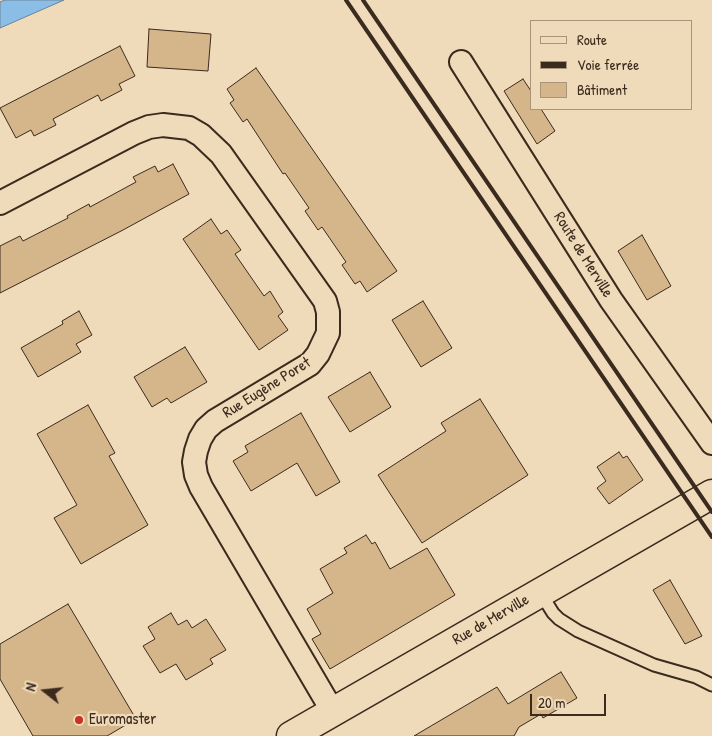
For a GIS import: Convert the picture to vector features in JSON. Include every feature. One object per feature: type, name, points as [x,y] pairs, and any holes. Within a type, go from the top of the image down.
[{"type":"street","name":"Route de Merville","points":[[461,62],[607,292],[712,443]]},
{"type":"street","name":"Rue Eugène Poret","points":[[0,203],[149,127],[163,125],[189,128],[201,135],[221,154],[325,301],[328,312],[328,333],[318,354],[310,364],[215,420],[206,428],[200,438],[194,462],[196,475],[201,487],[333,712]]},
{"type":"street","name":"Rue de Merville","points":[[291,736],[701,500]]},
{"type":"lane","points":[[540,592],[553,613],[568,626],[654,665],[696,677],[712,684]]},
{"type":"water","points":[[5,0],[64,0],[0,28],[0,2]]},
{"type":"building","points":[[149,29],[211,34],[208,71],[147,67]]},
{"type":"building","points":[[120,46],[135,76],[119,84],[122,90],[101,101],[98,95],[53,119],[56,125],[34,136],[31,130],[16,138],[0,108]]},
{"type":"building","points":[[256,68],[397,271],[367,292],[360,281],[355,284],[342,265],[346,262],[322,227],[318,230],[305,211],[309,208],[285,173],[283,174],[247,119],[243,122],[230,103],[234,100],[227,89]]},
{"type":"building","points":[[523,79],[530,90],[530,110],[542,110],[555,131],[537,144],[504,91]]},
{"type":"building","points":[[173,164],[189,194],[0,293],[0,246],[20,236],[23,241],[68,218],[67,216],[89,204],[90,207],[136,182],[133,177],[155,166],[158,172]]},
{"type":"building","points":[[211,219],[221,234],[227,230],[241,250],[235,254],[264,296],[270,291],[283,312],[278,316],[288,330],[259,350],[183,239]]},
{"type":"building","points":[[642,235],[671,286],[647,300],[618,251]]},
{"type":"building","points":[[423,301],[452,348],[421,367],[392,320]]},
{"type":"building","points":[[79,311],[92,335],[76,344],[81,352],[38,377],[21,348],[63,324],[62,321]]},
{"type":"building","points":[[185,347],[207,382],[171,403],[167,398],[152,407],[134,377]]},
{"type":"building","points":[[370,372],[391,407],[350,432],[328,397]]},
{"type":"building","points":[[480,399],[528,475],[422,543],[378,475],[446,431],[441,423]]},
{"type":"building","points":[[88,405],[115,453],[109,456],[148,525],[81,564],[54,518],[77,505],[37,434]]},
{"type":"building","points":[[301,413],[340,482],[316,496],[297,463],[251,491],[233,461],[248,452],[245,446]]},
{"type":"building","points":[[619,452],[623,458],[627,456],[643,480],[609,504],[597,488],[606,481],[597,467]]},
{"type":"building","points":[[366,535],[372,544],[375,542],[390,569],[427,548],[455,595],[330,669],[312,639],[321,634],[307,609],[333,593],[320,569],[347,553],[344,548]]},
{"type":"building","points":[[670,580],[702,636],[685,644],[653,590]]},
{"type":"building","points":[[68,604],[136,719],[107,736],[33,736],[0,679],[0,644]]},
{"type":"building","points":[[171,613],[178,625],[187,620],[192,628],[206,619],[226,650],[210,659],[213,664],[186,680],[176,664],[160,673],[143,646],[155,639],[148,627]]},
{"type":"building","points":[[561,672],[577,698],[543,718],[541,714],[519,727],[514,736],[414,736],[497,687],[508,704]]},
{"type":"railway","points":[[346,0],[712,537]]},
{"type":"railway","points":[[363,0],[712,512]]},
{"type":"place","name":"Euromaster","points":[[79,720]]}]
